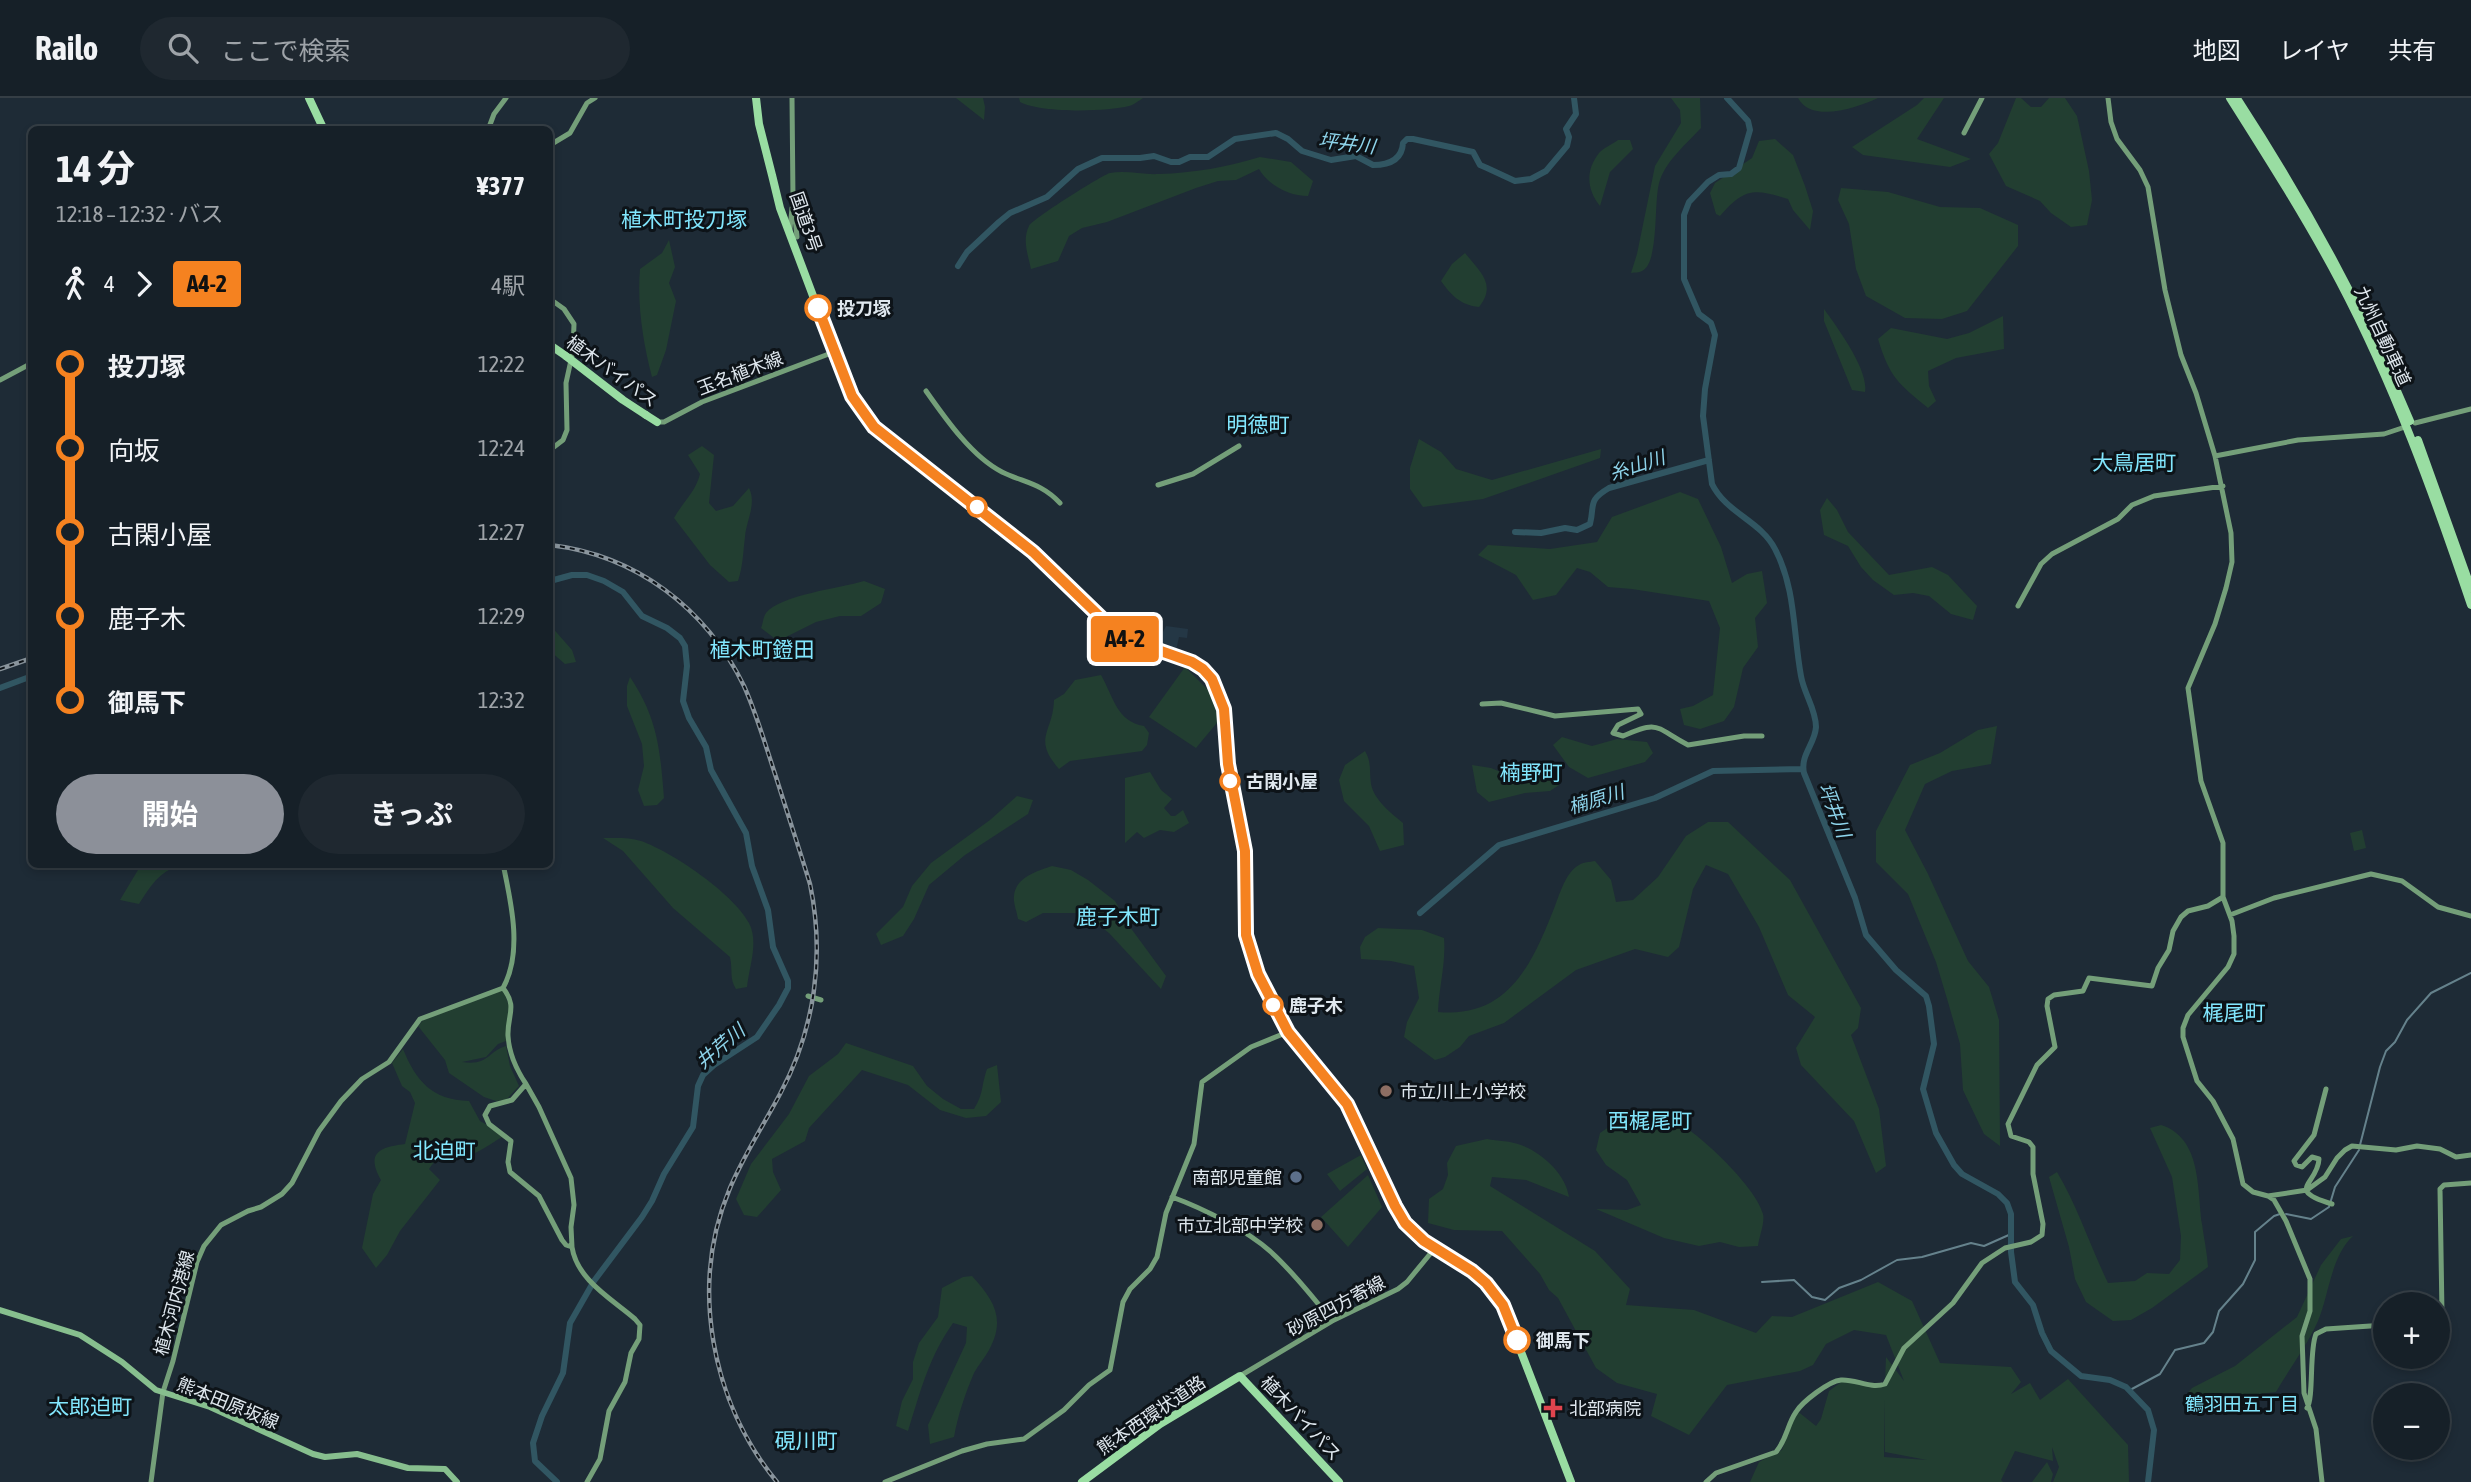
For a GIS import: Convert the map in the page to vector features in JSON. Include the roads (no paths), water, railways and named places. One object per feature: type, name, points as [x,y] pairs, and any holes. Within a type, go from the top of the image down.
[{"type":"highway","points":[[309,98],[322,126]]},
{"type":"highway","name":"国道3号","points":[[756,98],[759,124],[772,175],[794,235]]},
{"type":"highway","name":"九州自動車道","points":[[2230,98],[2303,216],[2357,316],[2417,453],[2471,605]]},
{"type":"highway","name":"九州自動車道","points":[[2236,98],[2315,225],[2374,338],[2423,453],[2471,587]]},
{"type":"highway","name":"国道3号","points":[[772,175],[834,352],[857,406],[865,418],[884,436],[1033,552],[1121,637],[1192,662],[1212,679],[1224,709],[1228,764],[1245,851],[1247,942],[1258,974],[1288,1032],[1347,1104],[1405,1223],[1435,1248],[1472,1271],[1498,1296],[1570,1482]]},
{"type":"highway","name":"植木バイパス","points":[[553,347],[657,422]]},
{"type":"highway","name":"植木バイパス","points":[[1240,1376],[1339,1482]]},
{"type":"highway","name":"熊本西環状道路","points":[[1082,1482],[1160,1424],[1240,1376]]},
{"type":"main road","name":"熊本田原坂線","points":[[0,1310],[80,1335],[122,1363],[151,1387],[210,1407],[313,1454],[325,1457],[357,1454],[408,1468],[445,1469],[457,1482]]},
{"type":"street","points":[[490,126],[494,114],[506,98]]},
{"type":"street","points":[[553,143],[570,133],[587,103],[595,98]]},
{"type":"street","points":[[792,98],[794,235]]},
{"type":"street","points":[[1964,133],[1982,98]]},
{"type":"street","points":[[2108,98],[2117,139],[2147,184],[2165,290],[2181,355],[2216,456],[2232,537],[2231,569],[2214,624],[2191,676],[2188,691],[2201,781],[2222,838],[2223,897],[2234,936],[2232,961],[2188,1014],[2183,1028],[2183,1037],[2197,1081],[2213,1101],[2233,1139],[2243,1184],[2253,1192],[2268,1196],[2307,1190],[2325,1177],[2337,1158],[2352,1146],[2396,1150],[2417,1146],[2440,1149],[2456,1157],[2471,1155]]},
{"type":"street","points":[[790,221],[793,199]]},
{"type":"street","points":[[553,301],[564,309],[574,324],[573,351],[566,383],[567,430],[561,443],[553,448]]},
{"type":"street","name":"玉名植木線","points":[[657,422],[664,422],[702,402],[834,352]]},
{"type":"street","points":[[0,380],[28,365]]},
{"type":"street","points":[[926,391],[947,421],[985,460],[1002,472],[1048,491],[1060,503]]},
{"type":"street","points":[[2415,423],[2471,410]]},
{"type":"street","points":[[2216,456],[2298,440],[2384,434],[2402,428]]},
{"type":"street","points":[[1158,485],[1193,474],[1239,446]]},
{"type":"street","points":[[2018,606],[2041,565],[2052,554],[2118,519],[2132,505],[2154,496],[2222,486]]},
{"type":"street","points":[[1482,704],[1501,703],[1555,716],[1638,709],[1641,714],[1618,725],[1613,733],[1623,736],[1643,727],[1651,727],[1668,732],[1688,745],[1744,736],[1762,736]]},
{"type":"street","points":[[504,868],[512,914],[513,938],[511,967],[503,988],[512,1005],[508,1033],[511,1053],[517,1072],[539,1107],[571,1178],[574,1205],[572,1247],[580,1269],[635,1319],[640,1329],[639,1339],[631,1353],[625,1382],[609,1411],[600,1459],[587,1482]]},
{"type":"street","points":[[2230,915],[2274,898],[2371,874],[2402,881],[2438,907],[2471,916]]},
{"type":"street","points":[[1706,1482],[1716,1473],[1776,1451],[1783,1444],[1796,1410],[1828,1383],[1844,1380],[1876,1386],[1885,1384],[1904,1348],[1944,1312],[1982,1264],[2007,1248],[2038,1239],[2043,1231],[2033,1174],[2033,1147],[2029,1142],[2011,1136],[2008,1124],[2037,1065],[2055,1047],[2048,999],[2054,995],[2082,991],[2090,978],[2152,986],[2181,917],[2223,897]]},
{"type":"street","name":"植木河内港線","points":[[151,1482],[163,1392],[197,1262],[213,1234],[221,1225],[268,1204],[282,1194],[292,1183],[319,1131],[341,1101],[362,1079],[389,1062],[420,1020],[503,988]]},
{"type":"street","points":[[808,996],[821,1000]]},
{"type":"street","points":[[885,1482],[962,1451],[987,1444],[1024,1439],[1064,1410],[1089,1385],[1107,1374],[1112,1364],[1123,1302],[1130,1289],[1154,1263],[1172,1197],[1194,1144],[1202,1082],[1251,1048],[1288,1032]]},
{"type":"street","points":[[526,1084],[512,1100],[490,1106],[486,1111],[486,1118],[489,1124],[511,1141],[508,1162],[510,1172],[539,1196],[562,1240],[572,1247]]},
{"type":"street","points":[[2326,1089],[2314,1135],[2304,1150],[2294,1158],[2296,1165],[2302,1167],[2312,1157],[2319,1160],[2319,1166],[2307,1183],[2307,1190],[2313,1198],[2330,1204]]},
{"type":"street","points":[[2442,1292],[2440,1189],[2444,1185],[2471,1183]]},
{"type":"street","points":[[2268,1196],[2280,1208],[2310,1279],[2310,1311],[2302,1336],[2304,1393],[2316,1429],[2322,1482]]},
{"type":"street","points":[[1172,1197],[1240,1231],[1266,1248],[1332,1321]]},
{"type":"street","name":"砂原四方寄線","points":[[1240,1376],[1332,1321],[1398,1289],[1435,1248]]},
{"type":"street","points":[[2307,1408],[2311,1402],[2310,1382],[2316,1334],[2326,1329],[2373,1326]]},
{"type":"waterway","name":"坪井川","points":[[958,266],[967,252],[1010,213],[1047,197],[1078,169],[1102,158],[1154,156],[1179,162],[1190,157],[1208,157],[1235,139],[1276,133],[1302,151],[1331,160],[1356,156],[1373,165],[1379,165],[1394,160],[1400,154],[1403,143],[1407,139],[1413,139],[1473,152],[1480,165],[1515,181],[1531,179],[1546,171],[1567,146],[1569,137],[1566,129],[1576,114],[1574,98]]},
{"type":"waterway","name":"坪井川","points":[[1727,98],[1748,121],[1750,130],[1739,168],[1731,174],[1719,175],[1708,182],[1689,202],[1684,215],[1684,279],[1699,314],[1711,323],[1715,335],[1703,416],[1712,484],[1726,502],[1769,539],[1782,564],[1790,595],[1801,676],[1816,727],[1804,761],[1804,773],[1855,898],[1866,935],[1896,970],[1926,996],[1934,1044],[1923,1089],[1936,1133],[1962,1174],[1998,1194],[2007,1203],[2011,1214],[2011,1252],[2015,1282],[2033,1305],[2051,1351],[2081,1376],[2110,1380],[2126,1387],[2148,1410],[2154,1430],[2148,1482]]},
{"type":"waterway","name":"糸山川","points":[[1515,532],[1541,533],[1565,528],[1577,530],[1590,524],[1597,496],[1609,488],[1709,460]]},
{"type":"waterway","name":"井芹川","points":[[553,580],[572,575],[587,575],[604,581],[623,592],[642,616],[667,628],[680,638],[685,646],[687,666],[683,701],[689,718],[706,747],[711,770],[746,833],[752,866],[768,910],[773,947],[788,981],[788,988],[779,1005],[757,1037],[703,1075],[698,1086],[693,1127],[642,1217],[594,1281],[570,1323],[563,1373],[542,1416],[533,1443],[535,1461],[557,1482]]},
{"type":"waterway","name":"井芹川","points":[[0,688],[28,678]]},
{"type":"waterway","name":"楠原川","points":[[1420,913],[1499,845],[1655,798],[1713,771],[1803,769]]},
{"type":"waterway","points":[[2360,1145],[2386,1051],[2395,1042],[2407,1020],[2431,993],[2471,973]]},
{"type":"waterway","points":[[2286,1214],[2311,1219],[2329,1207],[2335,1187],[2359,1150]]},
{"type":"waterway","points":[[2130,1390],[2160,1374],[2175,1350],[2204,1343],[2213,1332],[2219,1311],[2243,1284],[2255,1260],[2255,1232],[2280,1214]]},
{"type":"waterway","points":[[1762,1282],[1794,1280],[1812,1297],[1825,1300],[1839,1288],[1861,1280],[1897,1260],[1922,1257],[1971,1243],[1984,1246],[2011,1234]]},
{"type":"railway","points":[[553,546],[611,560],[639,573],[665,590],[710,632],[749,697],[810,884],[817,938],[814,992],[809,1018],[792,1069],[730,1188],[718,1225],[711,1264],[709,1303],[713,1341],[722,1379],[736,1416],[754,1450],[777,1482]]},
{"type":"railway","points":[[0,669],[28,659]]},
{"type":"place","name":"投刀塚","points":[[818,308]]},
{"type":"place","name":"古閑小屋","points":[[1230,781]]},
{"type":"place","name":"鹿子木","points":[[1273,1005]]},
{"type":"place","name":"市立川上小学校","points":[[1386,1091]]},
{"type":"place","name":"南部児童館","points":[[1296,1177]]},
{"type":"place","name":"市立北部中学校","points":[[1317,1225]]},
{"type":"place","name":"御馬下","points":[[1517,1340]]},
{"type":"place","name":"北部病院","points":[[1553,1408]]},
{"type":"district","name":"植木町投刀塚","points":[[684,219]]},
{"type":"district","name":"明徳町","points":[[1258,424]]},
{"type":"district","name":"大鳥居町","points":[[2134,462]]},
{"type":"district","name":"植木町鐙田","points":[[762,649]]},
{"type":"district","name":"楠野町","points":[[1531,772]]},
{"type":"district","name":"鹿子木町","points":[[1118,916]]},
{"type":"district","name":"梶尾町","points":[[2234,1012]]},
{"type":"district","name":"西梶尾町","points":[[1650,1120]]},
{"type":"district","name":"北迫町","points":[[444,1150]]},
{"type":"district","name":"鶴羽田五丁目","points":[[2242,1404]]},
{"type":"district","name":"太郎迫町","points":[[90,1406]]},
{"type":"district","name":"硯川町","points":[[806,1440]]}]
